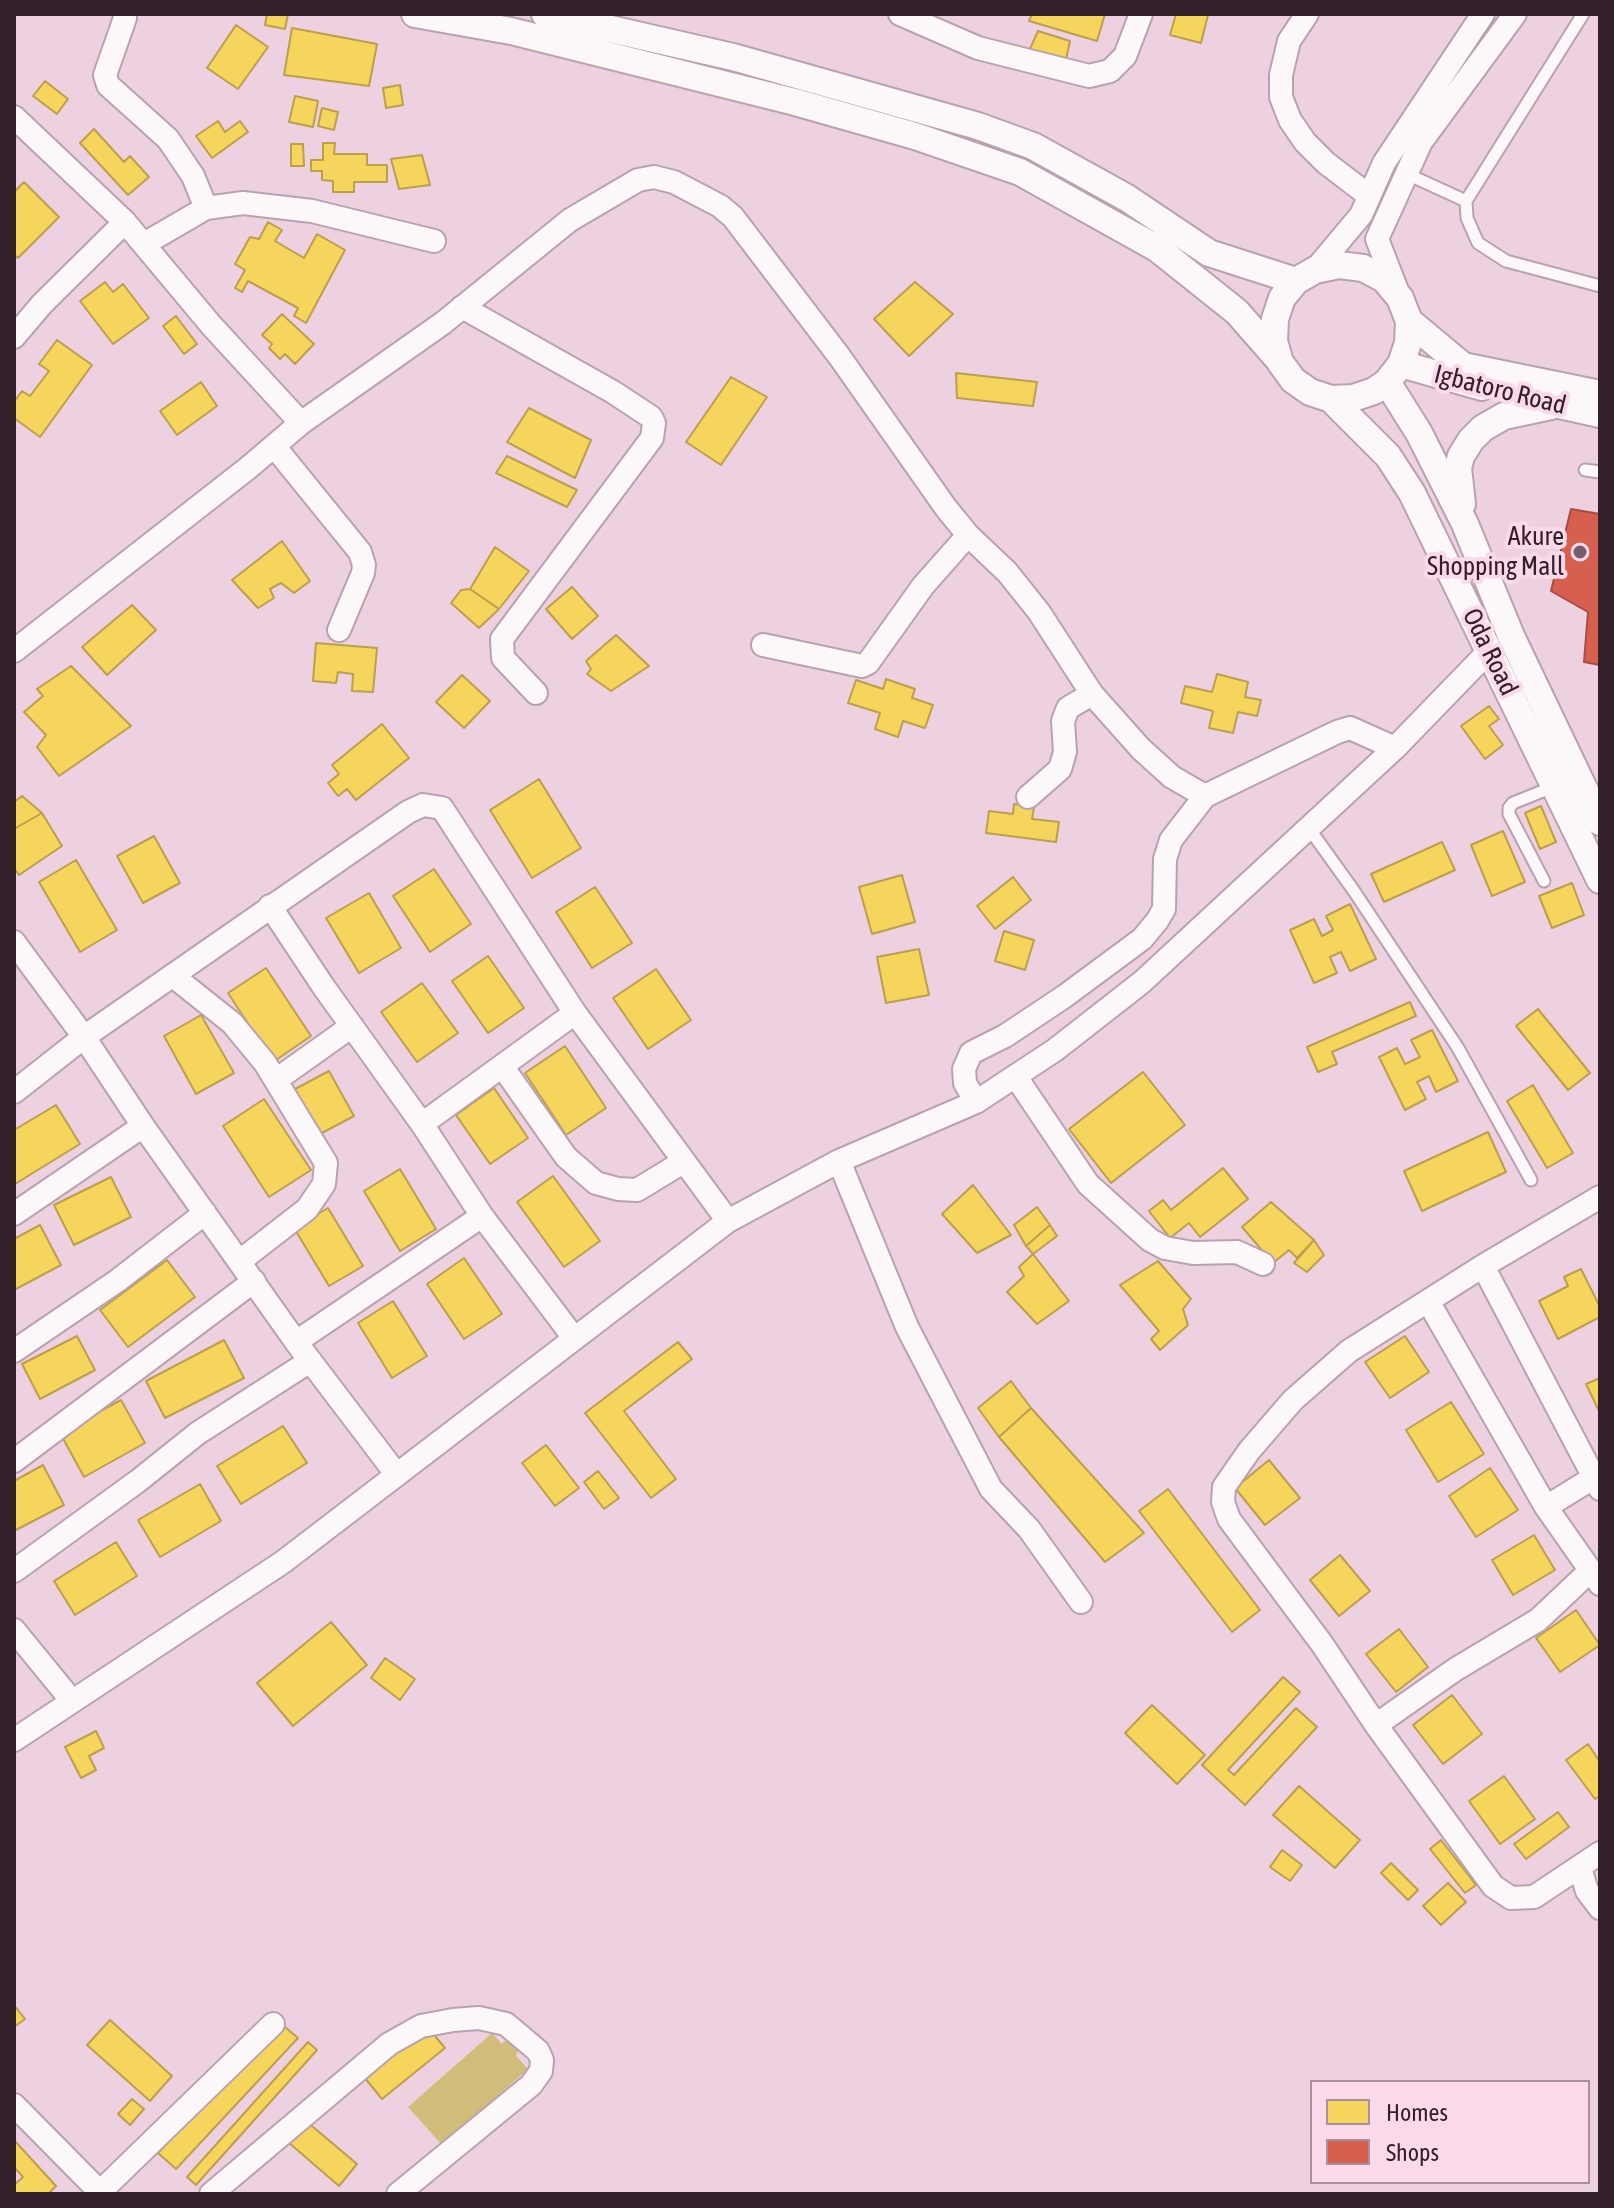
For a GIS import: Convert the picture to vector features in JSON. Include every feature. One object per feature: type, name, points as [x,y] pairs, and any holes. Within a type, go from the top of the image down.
[{"type":"street","points":[[415,14],[511,31],[795,102],[915,136],[1020,172],[1158,249],[1237,312],[1293,380],[1310,392],[1331,399],[1353,398],[1374,391],[1394,373],[1408,343],[1404,310],[1377,239],[1421,142],[1515,14]]},
{"type":"street","points":[[545,14],[733,57],[978,126],[1033,146],[1127,198],[1209,253],[1306,276],[1339,265],[1363,268],[1384,279],[1404,310]]},
{"type":"street","points":[[900,14],[978,48],[1089,76],[1110,71],[1125,56],[1141,14]]},
{"type":"street","points":[[1307,14],[1289,41],[1281,75],[1281,97],[1290,120],[1305,142],[1326,163],[1368,195]]},
{"type":"street","points":[[1280,362],[1274,341],[1275,319],[1282,298],[1361,215],[1384,163],[1483,14]]},
{"type":"street","points":[[125,18],[105,75],[108,85],[168,139],[193,176],[206,208]]},
{"type":"street","points":[[14,117],[125,222],[211,325],[301,423]]},
{"type":"street","points":[[14,651],[301,423],[462,307],[570,220],[638,180],[654,177],[674,182],[720,206],[733,217],[839,356],[968,535],[1007,572],[1039,612],[1092,694],[1141,749],[1172,777],[1205,796]]},
{"type":"street","points":[[144,244],[206,208],[243,203],[312,211],[434,241]]},
{"type":"street","points":[[14,337],[42,304],[125,222]]},
{"type":"street","points":[[462,307],[613,392],[651,417],[654,423],[652,438],[502,639],[503,658],[536,693]]},
{"type":"street","name":"Igbatoro Road","points":[[1404,310],[1463,366],[1600,394]]},
{"type":"street","name":"Igbatoro Road","points":[[1394,373],[1600,414]]},
{"type":"street","name":"Oda Road","points":[[1394,373],[1419,433],[1465,524],[1511,636],[1600,822]]},
{"type":"street","name":"Oda Road","points":[[1331,399],[1388,456],[1412,493],[1600,880]]},
{"type":"street","points":[[1465,524],[1458,468],[1471,440],[1483,428],[1504,416],[1556,405]]},
{"type":"street","points":[[274,446],[360,552],[363,573],[339,630]]},
{"type":"street","points":[[763,645],[862,666],[868,663],[923,586],[968,535]]},
{"type":"street","points":[[14,1740],[283,1562],[728,1221],[839,1161],[976,1102],[1055,1050],[1142,982],[1307,826],[1395,748],[1489,651]]},
{"type":"street","points":[[1028,797],[1060,769],[1065,752],[1063,721],[1068,708],[1092,694]]},
{"type":"street","points":[[976,1102],[965,1083],[964,1069],[971,1053],[1005,1036],[1065,996],[1142,939],[1157,921],[1164,909],[1165,859],[1171,840],[1205,796],[1350,728],[1395,748]]},
{"type":"street","points":[[15,1090],[84,1037],[408,812],[423,805],[442,808],[575,1013],[728,1221]]},
{"type":"street","points":[[270,906],[422,1124],[482,1216],[574,1338]]},
{"type":"street","points":[[14,942],[84,1037],[296,1342],[397,1475]]},
{"type":"street","points":[[173,976],[232,1023],[276,1080],[326,1163],[324,1184],[307,1209],[240,1261]]},
{"type":"street","points":[[422,1124],[575,1013]]},
{"type":"street","points":[[276,1080],[352,1026]]},
{"type":"street","points":[[502,1066],[566,1157],[596,1183],[637,1190],[683,1162]]},
{"type":"street","points":[[1016,1077],[1088,1184],[1150,1240],[1165,1248],[1193,1253],[1237,1252],[1263,1264]]},
{"type":"street","points":[[14,1214],[143,1126]]},
{"type":"street","points":[[839,1161],[907,1327],[991,1489],[1029,1529],[1081,1602]]},
{"type":"street","points":[[1600,1197],[1349,1351],[1293,1400],[1249,1451],[1224,1487],[1223,1502],[1229,1519],[1322,1644],[1376,1725],[1493,1886],[1511,1898],[1534,1897],[1600,1853]]},
{"type":"street","points":[[14,1351],[117,1281],[205,1213]]},
{"type":"street","points":[[296,1342],[482,1216]]},
{"type":"street","points":[[1483,1266],[1563,1413],[1597,1483],[1546,1507]]},
{"type":"street","points":[[14,1461],[254,1281]]},
{"type":"street","points":[[1376,1725],[1456,1669],[1538,1620],[1595,1577],[1546,1507],[1428,1301]]},
{"type":"street","points":[[14,1571],[138,1481],[198,1433],[310,1361]]},
{"type":"street","points":[[14,1630],[72,1701]]},
{"type":"street","points":[[1580,1868],[1587,1891],[1600,1908]]},
{"type":"street","points":[[211,2194],[389,2044],[421,2026],[453,2020],[479,2018],[506,2024],[538,2051],[542,2060],[541,2071],[531,2085],[398,2194]]},
{"type":"street","points":[[14,2105],[101,2193],[273,2024]]},
{"type":"lane","points":[[1583,14],[1466,201],[1467,218],[1478,243],[1506,261],[1600,286]]},
{"type":"lane","points":[[1384,163],[1466,201]]},
{"type":"lane","points":[[1585,470],[1600,472]]},
{"type":"lane","points":[[1544,881],[1509,814],[1509,808],[1513,803],[1554,787]]},
{"type":"lane","points":[[1307,826],[1458,1048],[1531,1180]]},
{"type":"shaded area","points":[[492,2033],[502,2044],[510,2036],[520,2043],[516,2056],[528,2069],[442,2145],[408,2107]]},
{"type":"building: Homes","points":[[267,14],[288,14],[285,29],[265,25]]},
{"type":"building: Homes","points":[[1032,14],[1105,14],[1097,41],[1029,21]]},
{"type":"building: Homes","points":[[1176,14],[1208,15],[1201,43],[1170,35]]},
{"type":"building: Homes","points":[[236,25],[268,47],[238,89],[207,68]]},
{"type":"building: Homes","points":[[292,28],[377,44],[369,86],[284,75]]},
{"type":"building: Homes","points":[[1038,31],[1070,41],[1065,64],[1029,51]]},
{"type":"building: Homes","points":[[45,81],[68,99],[57,114],[33,96]]},
{"type":"building: Homes","points":[[400,85],[403,105],[386,108],[383,88]]},
{"type":"building: Homes","points":[[295,96],[318,101],[313,127],[289,122]]},
{"type":"building: Homes","points":[[322,108],[338,112],[334,130],[318,126]]},
{"type":"building: Homes","points":[[218,121],[225,132],[240,121],[248,132],[212,158],[196,136]]},
{"type":"building: Homes","points":[[94,129],[124,162],[130,156],[149,177],[128,195],[80,143]]},
{"type":"building: Homes","points":[[323,143],[335,143],[334,154],[367,154],[367,165],[387,165],[387,182],[354,182],[354,192],[333,192],[333,181],[322,180],[322,171],[311,171],[311,160],[323,160]]},
{"type":"building: Homes","points":[[291,144],[303,144],[304,166],[291,166]]},
{"type":"building: Homes","points":[[422,155],[430,185],[399,189],[391,159]]},
{"type":"building: Homes","points":[[24,182],[59,217],[18,258],[14,255],[14,192]]},
{"type":"building: Homes","points":[[268,222],[282,230],[275,241],[304,258],[317,234],[345,250],[306,323],[294,316],[298,308],[248,281],[242,292],[235,288],[245,270],[235,264],[250,237],[259,239]]},
{"type":"building: Homes","points":[[105,282],[113,292],[123,284],[149,318],[113,344],[80,301]]},
{"type":"building: Homes","points":[[915,282],[953,314],[909,356],[874,319]]},
{"type":"building: Homes","points":[[282,314],[314,344],[295,364],[285,354],[280,359],[269,348],[272,344],[262,335]]},
{"type":"building: Homes","points":[[176,316],[197,344],[184,354],[163,326]]},
{"type":"building: Homes","points":[[57,340],[92,365],[40,437],[14,418],[14,402],[22,391],[30,396],[49,371],[39,364]]},
{"type":"building: Homes","points":[[956,373],[1037,382],[1033,406],[957,398]]},
{"type":"building: Homes","points":[[731,377],[767,397],[721,465],[686,442]]},
{"type":"building: Homes","points":[[201,382],[217,406],[177,435],[160,411]]},
{"type":"building: Homes","points":[[529,408],[591,440],[575,478],[507,442]]},
{"type":"building: Homes","points":[[507,456],[577,490],[567,507],[496,473]]},
{"type":"building: Homes","points":[[282,541],[310,581],[294,593],[281,583],[270,589],[274,598],[258,608],[232,580]]},
{"type":"building: Homes","points":[[495,547],[529,571],[499,609],[470,589]]},
{"type":"building: Homes","points":[[572,587],[598,616],[572,639],[546,609]]},
{"type":"building: Homes","points":[[470,589],[499,609],[479,628],[451,603],[461,590]]},
{"type":"building: Homes","points":[[132,605],[156,630],[107,675],[82,647]]},
{"type":"building: Homes","points":[[616,635],[649,666],[611,691],[587,674],[591,669],[586,661]]},
{"type":"building: Homes","points":[[316,643],[377,648],[373,692],[352,691],[353,674],[338,672],[336,683],[313,681]]},
{"type":"building: Homes","points":[[71,666],[131,726],[59,776],[37,747],[46,735],[24,712],[43,696],[37,689]]},
{"type":"building: Homes","points":[[1217,674],[1248,682],[1245,697],[1261,700],[1257,716],[1238,712],[1233,733],[1209,728],[1213,711],[1181,703],[1185,686],[1212,692]]},
{"type":"building: Homes","points":[[462,675],[490,701],[464,728],[436,702]]},
{"type":"building: Homes","points":[[886,679],[915,689],[912,698],[933,705],[925,728],[903,721],[898,737],[875,729],[880,713],[848,703],[856,680],[883,689]]},
{"type":"building: Homes","points":[[1489,706],[1499,719],[1489,726],[1503,745],[1485,759],[1461,726]]},
{"type":"building: Homes","points":[[382,724],[409,758],[356,800],[347,789],[338,796],[328,783],[339,774],[332,765]]},
{"type":"building: Homes","points":[[539,779],[581,848],[532,878],[490,810]]},
{"type":"building: Homes","points":[[22,796],[42,813],[14,829],[14,802]]},
{"type":"building: Homes","points":[[1014,804],[1034,807],[1032,819],[1059,822],[1056,842],[986,833],[989,811],[1013,814]]},
{"type":"building: Homes","points":[[1541,806],[1556,842],[1540,849],[1525,813]]},
{"type":"building: Homes","points":[[42,813],[62,846],[19,875],[14,868],[14,829]]},
{"type":"building: Homes","points":[[1503,831],[1525,882],[1492,896],[1471,845]]},
{"type":"building: Homes","points":[[154,836],[180,883],[143,903],[117,856]]},
{"type":"building: Homes","points":[[1442,842],[1455,870],[1384,902],[1371,874]]},
{"type":"building: Homes","points":[[76,860],[117,930],[80,952],[39,882]]},
{"type":"building: Homes","points":[[434,869],[471,924],[430,952],[393,896]]},
{"type":"building: Homes","points":[[902,875],[915,922],[872,934],[859,887]]},
{"type":"building: Homes","points":[[1013,877],[1031,900],[995,929],[977,906]]},
{"type":"building: Homes","points":[[1572,883],[1584,915],[1552,928],[1539,896]]},
{"type":"building: Homes","points":[[595,887],[632,943],[592,968],[556,912]]},
{"type":"building: Homes","points":[[369,893],[401,948],[359,973],[326,918]]},
{"type":"building: Homes","points":[[1350,904],[1376,959],[1350,971],[1341,952],[1330,957],[1337,973],[1314,983],[1290,930],[1314,919],[1322,936],[1333,930],[1326,916]]},
{"type":"building: Homes","points":[[1004,931],[1034,940],[1025,970],[995,961]]},
{"type":"building: Homes","points":[[919,949],[929,995],[886,1003],[877,957]]},
{"type":"building: Homes","points":[[488,956],[524,1008],[488,1033],[452,981]]},
{"type":"building: Homes","points":[[266,968],[311,1036],[273,1062],[228,993]]},
{"type":"building: Homes","points":[[656,969],[691,1020],[648,1049],[613,998]]},
{"type":"building: Homes","points":[[422,983],[458,1033],[417,1062],[381,1012]]},
{"type":"building: Homes","points":[[1410,1002],[1416,1016],[1332,1052],[1337,1064],[1318,1072],[1307,1047]]},
{"type":"building: Homes","points":[[1538,1009],[1590,1073],[1568,1090],[1516,1026]]},
{"type":"building: Homes","points":[[201,1015],[234,1073],[196,1094],[164,1036]]},
{"type":"building: Homes","points":[[1432,1030],[1458,1081],[1436,1092],[1429,1076],[1417,1082],[1426,1099],[1405,1110],[1379,1057],[1397,1048],[1405,1064],[1420,1057],[1411,1040]]},
{"type":"building: Homes","points":[[565,1046],[606,1108],[566,1135],[525,1073]]},
{"type":"building: Homes","points":[[329,1071],[354,1116],[320,1134],[295,1089]]},
{"type":"building: Homes","points":[[1143,1072],[1185,1125],[1111,1183],[1069,1129]]},
{"type":"building: Homes","points":[[1533,1085],[1573,1153],[1547,1168],[1507,1101]]},
{"type":"building: Homes","points":[[494,1088],[528,1138],[490,1164],[456,1115]]},
{"type":"building: Homes","points":[[264,1099],[311,1170],[269,1197],[223,1126]]},
{"type":"building: Homes","points":[[56,1105],[80,1144],[15,1184],[14,1130]]},
{"type":"building: Homes","points":[[1488,1132],[1506,1172],[1422,1211],[1404,1171]]},
{"type":"building: Homes","points":[[1223,1168],[1248,1199],[1200,1237],[1189,1223],[1170,1238],[1149,1211],[1163,1200],[1171,1210]]},
{"type":"building: Homes","points":[[400,1169],[436,1229],[400,1251],[364,1191]]},
{"type":"building: Homes","points":[[553,1176],[600,1241],[564,1267],[517,1202]]},
{"type":"building: Homes","points":[[111,1177],[131,1217],[74,1245],[54,1205]]},
{"type":"building: Homes","points":[[973,1185],[1011,1235],[977,1253],[942,1214]]},
{"type":"building: Homes","points":[[1271,1202],[1314,1240],[1297,1258],[1289,1250],[1273,1263],[1242,1227]]},
{"type":"building: Homes","points":[[1037,1207],[1050,1225],[1026,1246],[1014,1225]]},
{"type":"building: Homes","points":[[328,1208],[363,1266],[329,1286],[294,1228]]},
{"type":"building: Homes","points":[[40,1225],[61,1265],[14,1290],[14,1239]]},
{"type":"building: Homes","points":[[1050,1225],[1057,1236],[1033,1254],[1026,1246]]},
{"type":"building: Homes","points":[[1314,1240],[1324,1255],[1307,1272],[1294,1263]]},
{"type":"building: Homes","points":[[1033,1254],[1069,1301],[1037,1324],[1007,1292],[1024,1276],[1019,1267]]},
{"type":"building: Homes","points":[[464,1258],[502,1314],[464,1339],[427,1284]]},
{"type":"building: Homes","points":[[167,1260],[195,1297],[128,1347],[100,1310]]},
{"type":"building: Homes","points":[[1158,1261],[1191,1299],[1183,1309],[1188,1325],[1160,1350],[1151,1339],[1159,1331],[1120,1285]]},
{"type":"building: Homes","points":[[1581,1269],[1600,1307],[1600,1317],[1558,1339],[1539,1301],[1568,1286],[1564,1277]]},
{"type":"building: Homes","points":[[393,1301],[427,1356],[392,1378],[358,1323]]},
{"type":"building: Homes","points":[[77,1336],[95,1370],[40,1399],[22,1364]]},
{"type":"building: Homes","points":[[1405,1336],[1429,1372],[1390,1398],[1365,1362]]},
{"type":"building: Homes","points":[[224,1340],[244,1378],[165,1418],[146,1381]]},
{"type":"building: Homes","points":[[678,1342],[692,1359],[624,1411],[676,1479],[651,1498],[585,1413]]},
{"type":"building: Homes","points":[[1600,1378],[1600,1413],[1586,1384]]},
{"type":"building: Homes","points":[[1011,1381],[1031,1408],[999,1437],[978,1408]]},
{"type":"building: Homes","points":[[121,1400],[145,1443],[84,1477],[60,1433]]},
{"type":"building: Homes","points":[[1451,1402],[1484,1454],[1438,1482],[1406,1430]]},
{"type":"building: Homes","points":[[1031,1408],[1144,1533],[1105,1562],[999,1437]]},
{"type":"building: Homes","points":[[283,1426],[307,1463],[241,1504],[217,1466]]},
{"type":"building: Homes","points":[[546,1445],[579,1488],[555,1506],[522,1463]]},
{"type":"building: Homes","points":[[1269,1460],[1300,1498],[1265,1525],[1235,1488]]},
{"type":"building: Homes","points":[[43,1465],[64,1505],[14,1531],[14,1481]]},
{"type":"building: Homes","points":[[1490,1468],[1518,1510],[1476,1537],[1449,1496]]},
{"type":"building: Homes","points":[[598,1471],[619,1498],[604,1509],[584,1482]]},
{"type":"building: Homes","points":[[200,1484],[221,1521],[160,1557],[138,1520]]},
{"type":"building: Homes","points":[[1168,1489],[1260,1610],[1232,1632],[1139,1511]]},
{"type":"building: Homes","points":[[1534,1535],[1555,1570],[1513,1595],[1492,1560]]},
{"type":"building: Homes","points":[[116,1542],[137,1576],[75,1615],[54,1581]]},
{"type":"building: Homes","points":[[1340,1555],[1370,1591],[1339,1616],[1310,1580]]},
{"type":"building: Homes","points":[[1576,1610],[1600,1645],[1560,1672],[1536,1638]]},
{"type":"building: Homes","points":[[331,1622],[367,1665],[293,1726],[257,1683]]},
{"type":"building: Homes","points":[[1399,1629],[1428,1667],[1396,1692],[1366,1654]]},
{"type":"building: Homes","points":[[385,1658],[415,1679],[400,1700],[371,1678]]},
{"type":"building: Homes","points":[[1283,1677],[1300,1692],[1228,1770],[1234,1775],[1296,1708],[1317,1727],[1245,1805],[1202,1765]]},
{"type":"building: Homes","points":[[1452,1695],[1482,1734],[1443,1764],[1413,1725]]},
{"type":"building: Homes","points":[[1152,1705],[1205,1755],[1177,1784],[1125,1733]]},
{"type":"building: Homes","points":[[96,1731],[104,1748],[89,1756],[96,1770],[81,1778],[65,1747]]},
{"type":"building: Homes","points":[[1588,1744],[1600,1762],[1600,1796],[1595,1799],[1566,1760]]},
{"type":"building: Homes","points":[[1504,1776],[1535,1819],[1500,1844],[1469,1801]]},
{"type":"building: Homes","points":[[1299,1786],[1360,1840],[1335,1868],[1273,1815]]},
{"type":"building: Homes","points":[[1558,1812],[1569,1827],[1526,1859],[1514,1844]]},
{"type":"building: Homes","points":[[1441,1840],[1476,1885],[1465,1893],[1430,1849]]},
{"type":"building: Homes","points":[[1282,1850],[1302,1865],[1290,1881],[1270,1867]]},
{"type":"building: Homes","points":[[1391,1863],[1418,1890],[1408,1900],[1381,1873]]},
{"type":"building: Homes","points":[[1448,1883],[1466,1902],[1441,1925],[1423,1906]]},
{"type":"building: Homes","points":[[14,2005],[25,2019],[14,2027]]},
{"type":"building: Homes","points":[[110,2020],[172,2076],[150,2101],[87,2045]]},
{"type":"building: Homes","points":[[279,2022],[298,2038],[176,2169],[158,2153]]},
{"type":"building: Homes","points":[[426,2025],[445,2048],[382,2099],[364,2077]]},
{"type":"building: Homes","points":[[308,2042],[317,2050],[196,2185],[187,2177]]},
{"type":"building: Homes","points":[[132,2099],[144,2109],[130,2125],[118,2114]]},
{"type":"building: Homes","points":[[306,2121],[357,2164],[339,2186],[288,2142]]},
{"type":"building: Homes","points":[[14,2140],[56,2186],[48,2194],[14,2194],[14,2185],[23,2177],[14,2167]]},
{"type":"building: Shops","name":"Akure Shopping Mall","points":[[1571,509],[1600,514],[1600,665],[1584,662],[1588,612],[1551,591]]},
{"type":"place","name":"Akure Shopping Mall","points":[[1580,552]]}]
